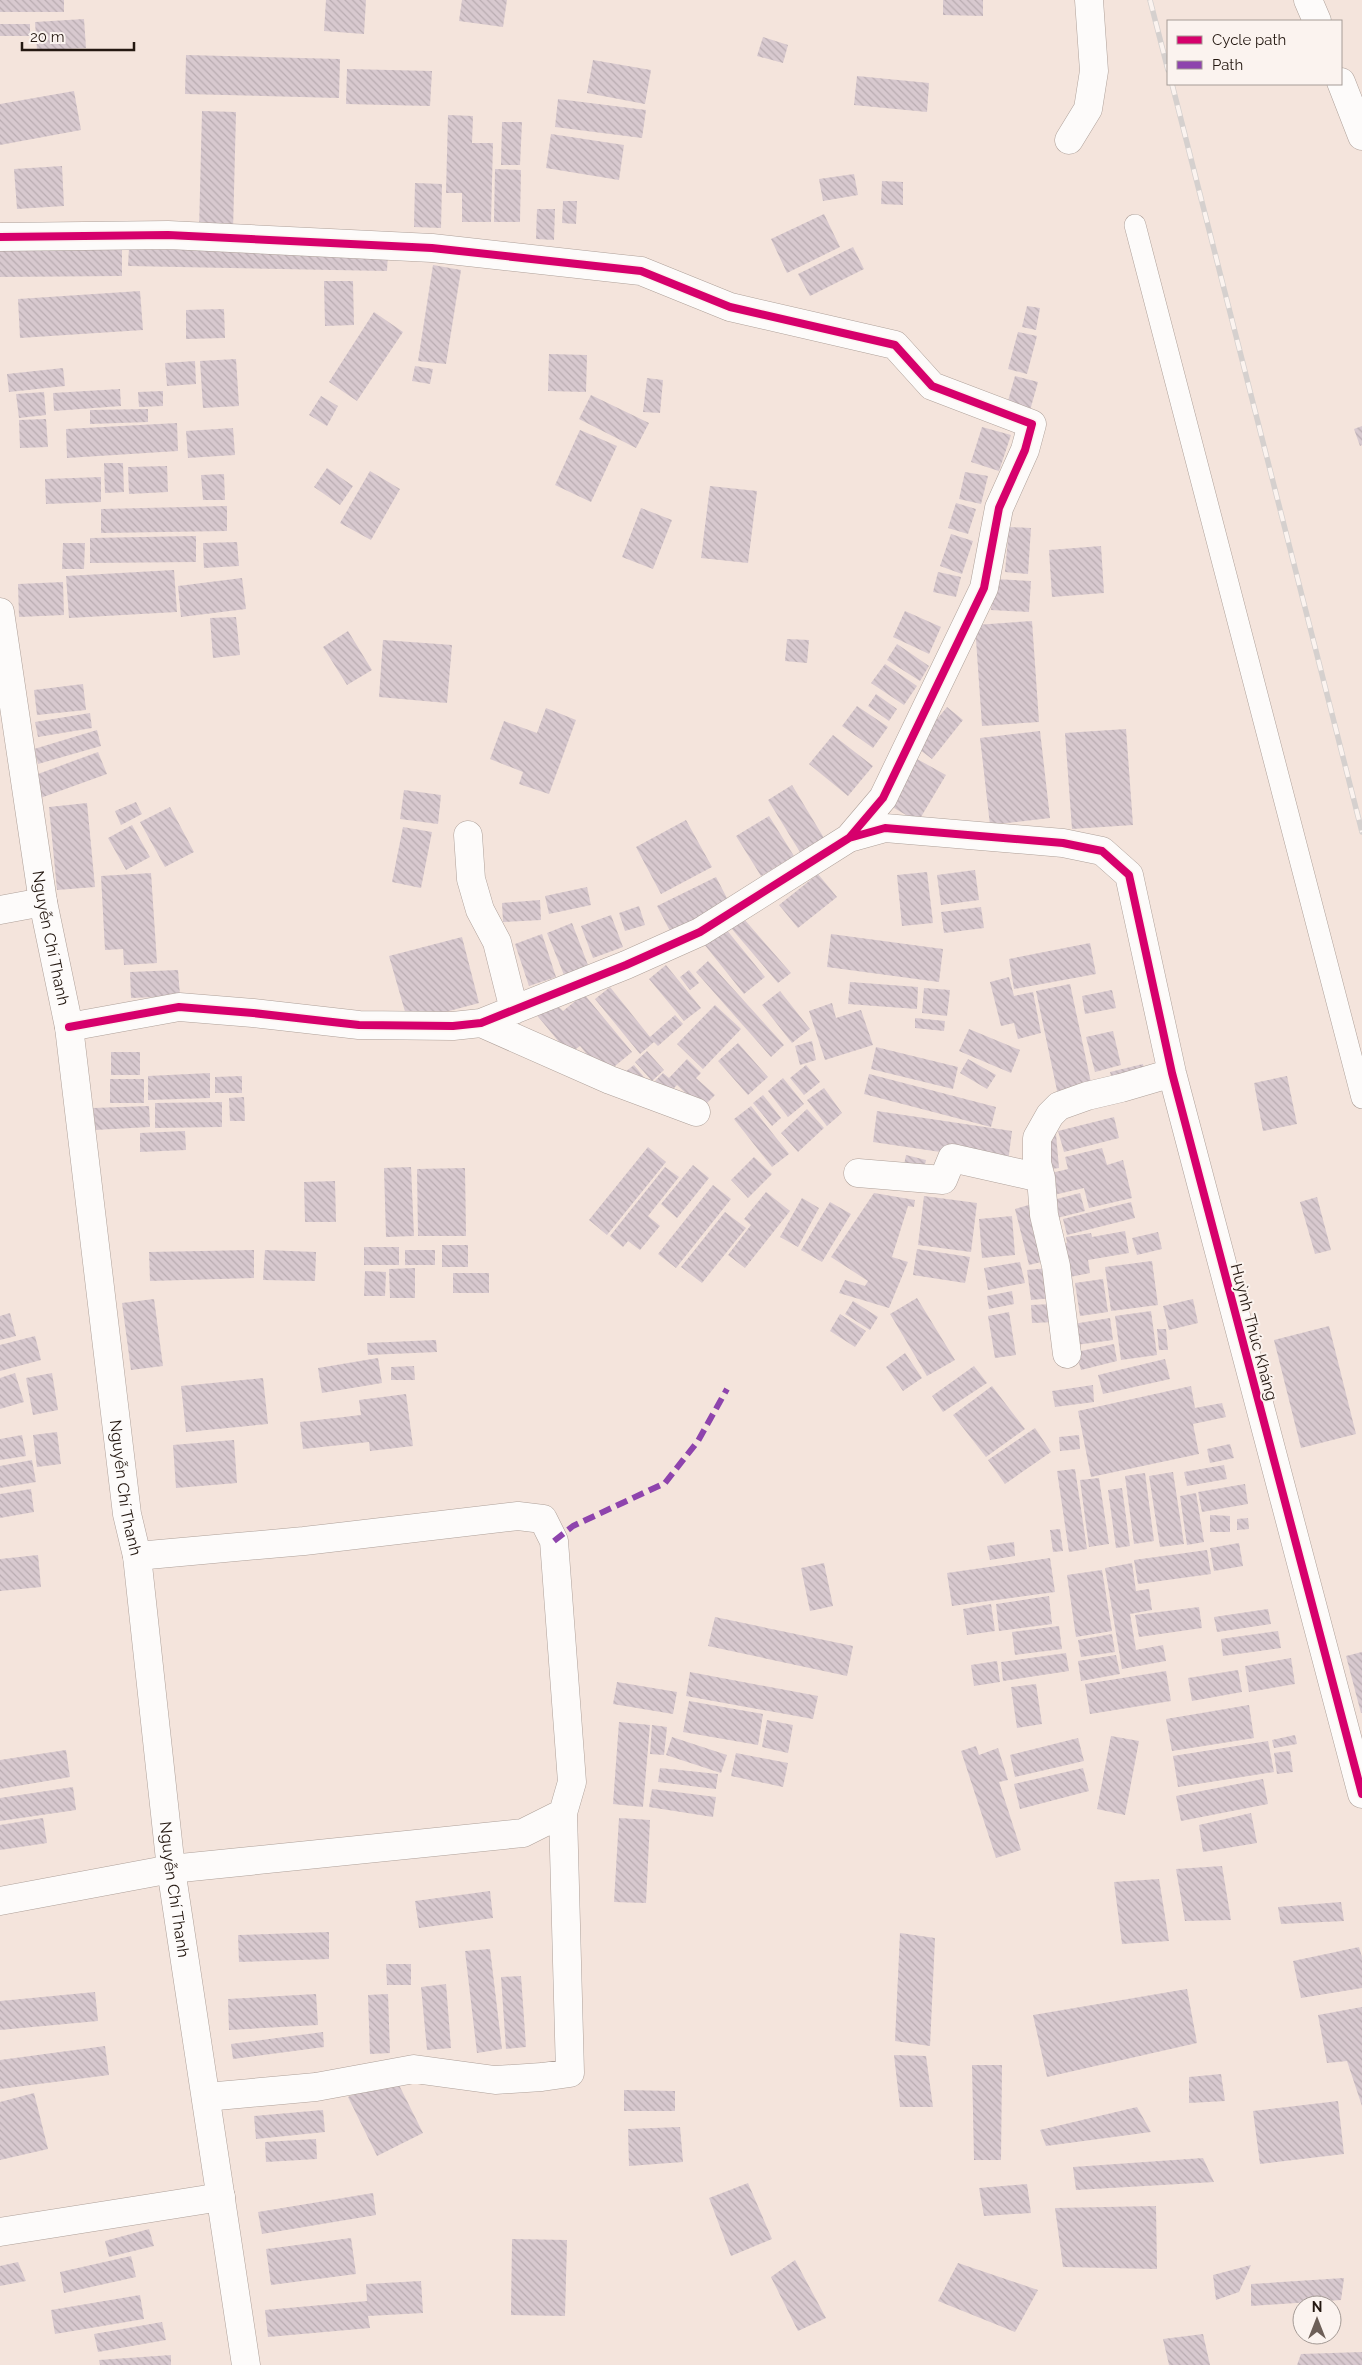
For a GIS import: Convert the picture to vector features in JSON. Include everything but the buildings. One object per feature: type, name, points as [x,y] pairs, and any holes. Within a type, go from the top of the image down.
[{"type":"street","points":[[1069,140],[1088,109],[1094,71],[1089,0]]},
{"type":"street","points":[[1308,0],[1317,20]]},
{"type":"street","points":[[1342,85],[1362,136]]},
{"type":"street","points":[[0,237],[168,235],[432,248],[641,271],[730,307],[895,345],[932,386],[1032,424],[1025,450],[999,508],[984,588],[883,798],[849,838],[700,932],[626,965],[481,1023],[453,1026],[359,1025],[179,1007],[69,1027]]},
{"type":"street","name":"Nguyễn Chí Thanh","points":[[0,612],[43,902],[69,1027],[127,1514],[137,1556],[171,1869],[246,2365]]},
{"type":"street","name":"Huỳnh Thúc Kháng","points":[[849,838],[885,828],[1063,843],[1102,851],[1130,875],[1172,1073],[1362,1794]]},
{"type":"street","points":[[468,835],[472,879],[480,910],[497,942],[514,1010]]},
{"type":"street","points":[[0,910],[43,902]]},
{"type":"street","points":[[481,1023],[610,1080],[696,1112]]},
{"type":"street","points":[[1067,1354],[1056,1266],[1044,1215],[1041,1178],[1037,1164],[1037,1138],[1050,1115],[1059,1106],[1087,1096],[1172,1073]]},
{"type":"street","points":[[858,1173],[943,1180],[952,1158],[1041,1178]]},
{"type":"street","points":[[137,1556],[304,1541],[518,1516],[543,1519],[554,1541],[572,1782],[563,1813],[570,2073],[495,2080],[414,2069],[316,2087],[206,2097]]},
{"type":"street","points":[[0,1901],[171,1869],[523,1833],[563,1813]]},
{"type":"street","points":[[0,2232],[221,2197]]},
{"type":"lane","points":[[1135,225],[1362,1098]]},
{"type":"railway","points":[[1150,0],[1167,66]]},
{"type":"railway","points":[[1172,85],[1362,832]]},
{"type":"marked path","points":[[554,1541],[573,1526],[665,1483],[698,1441],[727,1389]]},
{"type":"cycle path","points":[[0,237],[168,235],[432,248],[641,271],[730,307],[895,345],[932,386],[1032,424],[1025,450],[999,508],[984,588],[883,798],[849,838]]},
{"type":"cycle path","points":[[69,1027],[179,1007],[359,1025],[453,1026],[481,1023],[626,965],[700,932],[849,838],[885,828],[1063,843],[1102,851],[1129,875],[1172,1073],[1362,1794]]}]
